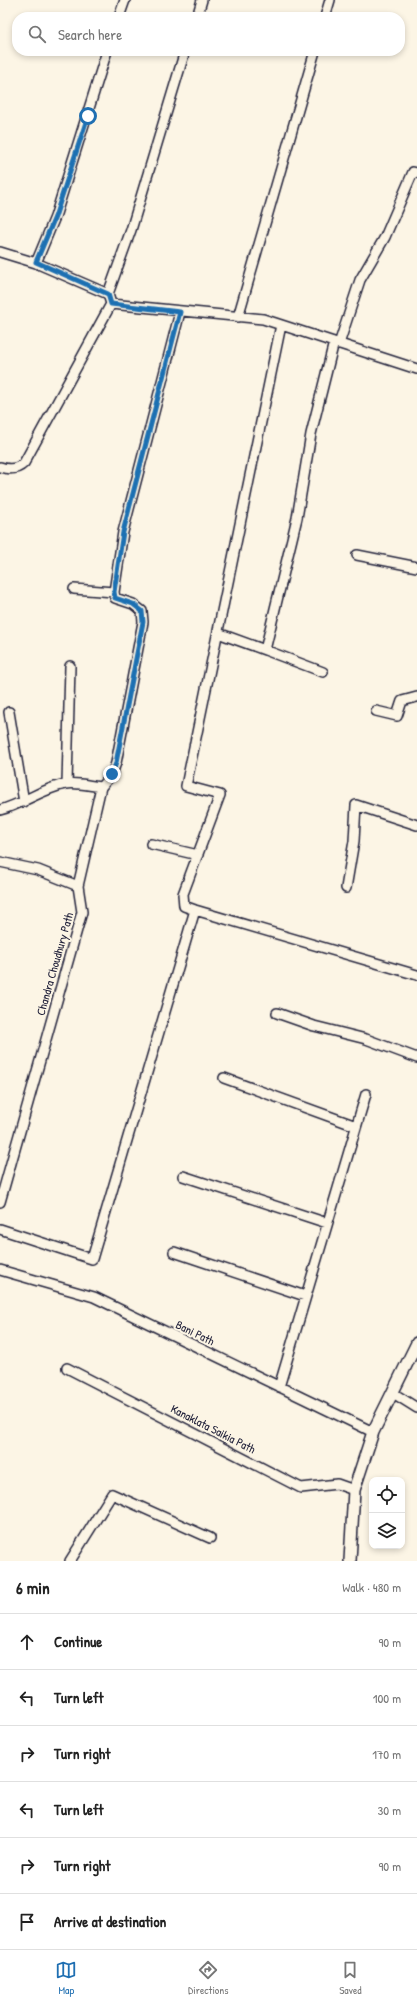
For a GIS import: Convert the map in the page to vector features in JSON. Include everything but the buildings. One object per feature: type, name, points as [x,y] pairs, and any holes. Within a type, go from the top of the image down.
[{"type":"street","points":[[121,12],[125,0]]},
{"type":"street","points":[[198,12],[202,0]]},
{"type":"street","points":[[326,12],[330,0]]},
{"type":"street","points":[[36,262],[55,217],[105,56]]},
{"type":"street","points":[[0,467],[8,469],[20,467],[24,463],[111,304],[108,294],[131,230],[183,56]]},
{"type":"street","points":[[238,317],[314,56]]},
{"type":"street","points":[[265,650],[297,518],[311,434],[336,343],[360,280],[385,237],[414,172],[417,173]]},
{"type":"street","points":[[0,252],[36,262],[108,294]]},
{"type":"street","points":[[111,304],[263,319],[417,369]]},
{"type":"street","points":[[0,810],[24,802],[67,784],[100,787],[112,774],[116,763],[143,622],[142,611],[133,604],[115,598],[114,592],[123,532],[180,312]]},
{"type":"street","points":[[281,325],[186,786],[220,795],[183,894],[184,906],[417,975]]},
{"type":"street","points":[[357,555],[417,567]]},
{"type":"street","points":[[74,589],[114,592]]},
{"type":"street","points":[[218,633],[323,672]]},
{"type":"street","points":[[67,784],[70,666]]},
{"type":"street","points":[[376,711],[397,716],[402,701],[417,697]]},
{"type":"street","points":[[9,712],[24,802]]},
{"type":"street","name":"Chandra Choudhury Path","points":[[0,1202],[82,912],[78,886],[100,787]]},
{"type":"street","points":[[346,888],[354,841],[356,805],[417,825]]},
{"type":"street","points":[[151,844],[198,855]]},
{"type":"street","points":[[0,862],[38,870],[78,886]]},
{"type":"street","points":[[0,1229],[92,1259],[195,910]]},
{"type":"street","points":[[277,1013],[314,1026],[366,1039],[417,1058]]},
{"type":"street","points":[[224,1078],[356,1126]]},
{"type":"street","points":[[279,1386],[366,1094]]},
{"type":"street","points":[[183,1176],[327,1223]]},
{"type":"street","points":[[174,1252],[306,1296]]},
{"type":"street","name":"Bani Path","points":[[0,1270],[94,1297],[373,1432]]},
{"type":"street","points":[[350,1561],[354,1490],[373,1432],[417,1343]]},
{"type":"street","name":"Kanaklata Saikia Path","points":[[66,1368],[301,1488],[337,1484],[354,1490]]},
{"type":"street","points":[[393,1393],[417,1408]]},
{"type":"street","points":[[70,1561],[112,1494],[210,1538]]},
{"type":"route","points":[[88,116],[66,179],[55,217],[36,262],[108,294],[111,304],[180,312],[123,532],[114,592],[115,598],[120,601],[133,604],[142,611],[143,622],[116,763],[112,774]]}]
